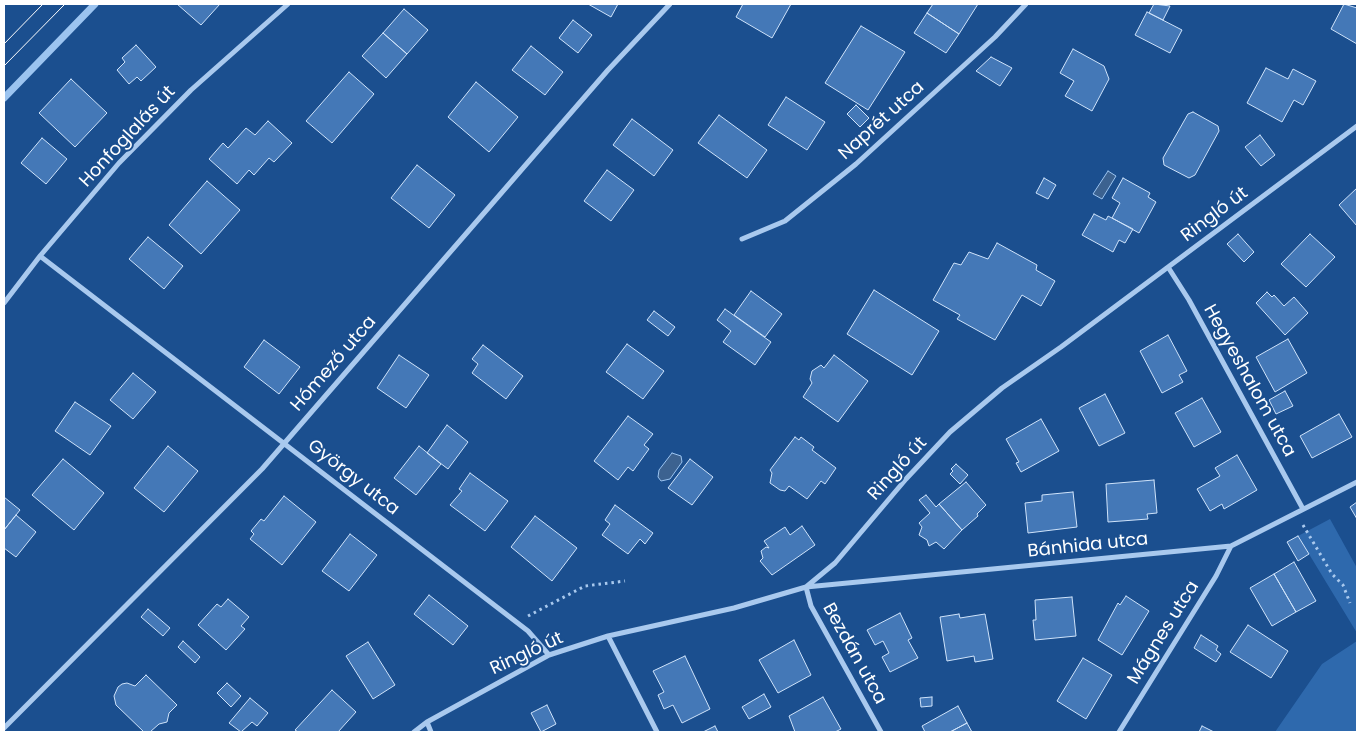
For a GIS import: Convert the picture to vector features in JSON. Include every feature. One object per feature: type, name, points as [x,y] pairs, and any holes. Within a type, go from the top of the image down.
[{"type":"street","name":"Honfoglalás út","points":[[4,303],[40,256],[119,163],[191,90],[288,4]]},
{"type":"street","name":"Hómező utca","points":[[4,728],[262,469],[608,70],[670,4]]},
{"type":"street","name":"Naprét utca","points":[[742,239],[785,221],[856,164],[995,37],[1026,4]]},
{"type":"street","name":"Ringló út","points":[[414,732],[427,722],[549,655],[608,636],[734,608],[806,587],[835,563],[906,479],[950,432],[1002,388],[1357,126]]},
{"type":"street","name":"György utca","points":[[40,256],[285,442],[517,622],[528,631],[549,655]]},
{"type":"street","name":"Hegyeshalom utca","points":[[1168,267],[1189,300],[1303,509]]},
{"type":"street","name":"Bánhida utca","points":[[806,587],[1231,546],[1357,482]]},
{"type":"street","name":"Mágnes utca","points":[[1118,732],[1216,576],[1231,546]]},
{"type":"street","name":"Bezdán utca","points":[[806,587],[811,606],[881,732]]},
{"type":"street","points":[[608,636],[656,732]]},
{"type":"street","points":[[427,722],[432,732]]},
{"type":"path","points":[[1306,531],[1332,574],[1343,584],[1350,603]]},
{"type":"path","points":[[517,622],[585,586],[625,581]]},
{"type":"shaded area","points":[[1108,171],[1116,176],[1102,199],[1093,194]]},
{"type":"shaded area","points":[[672,453],[681,456],[682,462],[670,479],[661,481],[658,477],[659,470]]},
{"type":"shaded area","points":[[1330,519],[1357,568],[1357,633],[1298,536]]},
{"type":"shaded area","points":[[1357,641],[1357,732],[1275,732],[1322,664]]},
{"type":"building","points":[[177,4],[220,4],[201,25]]},
{"type":"building","points":[[588,4],[618,4],[611,17]]},
{"type":"building","points":[[743,4],[791,4],[772,38],[736,17]]},
{"type":"building","points":[[933,4],[978,4],[959,34],[927,13]]},
{"type":"building","points":[[1154,4],[1170,6],[1163,20],[1149,13]]},
{"type":"building","points":[[1344,4],[1357,8],[1357,44],[1331,29]]},
{"type":"building","points":[[404,9],[428,30],[407,54],[383,33]]},
{"type":"building","points":[[1147,12],[1182,30],[1170,53],[1135,35]]},
{"type":"building","points":[[927,13],[959,34],[946,53],[914,33]]},
{"type":"building","points":[[573,20],[592,35],[578,53],[559,38]]},
{"type":"building","points":[[861,26],[905,52],[868,110],[825,83]]},
{"type":"building","points":[[383,33],[407,54],[386,78],[362,56]]},
{"type":"building","points":[[136,45],[156,67],[141,81],[137,77],[129,84],[117,70],[125,62],[122,58]]},
{"type":"building","points":[[531,46],[563,72],[545,95],[512,70]]},
{"type":"building","points":[[1073,49],[1104,66],[1109,79],[1092,111],[1065,96],[1074,81],[1060,73]]},
{"type":"building","points":[[991,57],[1012,68],[1000,86],[976,71]]},
{"type":"building","points":[[1266,68],[1288,79],[1293,69],[1316,81],[1303,105],[1294,100],[1282,122],[1247,103]]},
{"type":"building","points":[[349,72],[374,94],[332,143],[306,121]]},
{"type":"building","points":[[71,79],[107,113],[75,147],[39,113]]},
{"type":"building","points":[[476,82],[518,117],[489,152],[448,117]]},
{"type":"building","points":[[786,97],[825,122],[807,150],[768,125]]},
{"type":"building","points":[[856,105],[869,118],[860,127],[847,114]]},
{"type":"building","points":[[1193,112],[1218,126],[1219,131],[1195,175],[1189,178],[1164,165],[1163,158],[1188,114]]},
{"type":"building","points":[[719,115],[767,150],[747,178],[698,143]]},
{"type":"building","points":[[632,119],[673,150],[654,176],[613,145]]},
{"type":"building","points":[[268,121],[292,143],[274,162],[269,158],[254,175],[249,170],[237,184],[209,159],[223,143],[228,148],[246,128],[255,135]]},
{"type":"building","points":[[1260,135],[1275,155],[1261,166],[1245,147]]},
{"type":"building","points":[[42,138],[67,159],[46,184],[21,163]]},
{"type":"building","points":[[417,165],[455,195],[429,228],[391,198]]},
{"type":"building","points":[[607,170],[634,190],[611,221],[584,201]]},
{"type":"building","points":[[1044,178],[1056,185],[1048,199],[1036,193]]},
{"type":"building","points":[[1123,178],[1150,193],[1148,197],[1156,202],[1139,233],[1112,218],[1120,203],[1112,198]]},
{"type":"building","points":[[207,181],[240,210],[201,254],[169,225]]},
{"type":"building","points":[[1357,188],[1357,226],[1339,205]]},
{"type":"building","points":[[1094,214],[1106,220],[1108,216],[1133,229],[1125,243],[1119,240],[1113,252],[1082,235]]},
{"type":"building","points":[[1238,234],[1254,252],[1244,262],[1227,244]]},
{"type":"building","points":[[1310,234],[1335,257],[1306,287],[1281,264]]},
{"type":"building","points":[[148,237],[183,266],[164,289],[129,259]]},
{"type":"building","points":[[997,243],[1037,265],[1036,270],[1055,281],[1041,306],[1022,295],[995,340],[957,319],[960,315],[933,300],[954,263],[961,265],[969,252],[988,259]]},
{"type":"building","points":[[874,290],[939,331],[912,375],[847,334]]},
{"type":"building","points":[[751,291],[782,314],[765,337],[734,315]]},
{"type":"building","points":[[1267,292],[1272,297],[1274,295],[1284,306],[1294,297],[1308,313],[1285,335],[1256,303]]},
{"type":"building","points":[[725,309],[771,342],[755,365],[723,342],[731,331],[717,320]]},
{"type":"building","points":[[654,311],[675,327],[668,336],[647,320]]},
{"type":"building","points":[[1168,335],[1187,371],[1179,375],[1183,382],[1162,393],[1140,351]]},
{"type":"building","points":[[1288,339],[1307,373],[1275,392],[1256,357]]},
{"type":"building","points":[[264,340],[300,367],[279,394],[244,367]]},
{"type":"building","points":[[627,344],[664,371],[643,399],[606,372]]},
{"type":"building","points":[[483,345],[523,376],[506,399],[472,373],[478,364],[472,359]]},
{"type":"building","points":[[399,355],[429,375],[406,408],[377,388]]},
{"type":"building","points":[[834,355],[868,381],[838,422],[803,397],[812,383],[810,379],[812,371],[821,365],[824,368]]},
{"type":"building","points":[[133,373],[156,392],[133,419],[110,400]]},
{"type":"building","points":[[1285,391],[1293,406],[1276,414],[1269,400]]},
{"type":"building","points":[[1105,394],[1125,433],[1099,446],[1079,408]]},
{"type":"building","points":[[1202,398],[1221,432],[1194,447],[1175,413]]},
{"type":"building","points":[[75,402],[111,426],[90,455],[55,431]]},
{"type":"building","points":[[1339,414],[1352,437],[1312,458],[1300,436]]},
{"type":"building","points":[[628,416],[653,434],[644,445],[649,449],[633,471],[628,467],[618,480],[594,461]]},
{"type":"building","points":[[1041,419],[1059,451],[1021,472],[1016,463],[1019,462],[1006,439]]},
{"type":"building","points":[[447,425],[468,442],[448,469],[427,453]]},
{"type":"building","points":[[795,437],[799,440],[801,437],[814,447],[812,450],[836,468],[825,484],[821,481],[807,499],[789,486],[785,491],[770,483],[772,473],[770,470]]},
{"type":"building","points":[[168,446],[198,471],[164,512],[134,488]]},
{"type":"building","points":[[419,446],[441,464],[416,495],[394,478]]},
{"type":"building","points":[[1237,455],[1257,490],[1224,509],[1222,504],[1210,511],[1197,489],[1220,476],[1215,468]]},
{"type":"building","points":[[63,459],[104,493],[74,530],[32,495]]},
{"type":"building","points":[[690,459],[713,477],[692,505],[668,488]]},
{"type":"building","points":[[956,464],[968,475],[960,484],[950,474],[953,471],[951,469]]},
{"type":"building","points":[[470,473],[508,501],[485,531],[450,505],[462,491],[459,489]]},
{"type":"building","points":[[1154,480],[1157,513],[1147,514],[1148,519],[1108,522],[1106,484]]},
{"type":"building","points":[[966,482],[986,505],[977,514],[978,516],[962,530],[939,504]]},
{"type":"building","points":[[1073,492],[1077,527],[1028,533],[1025,503],[1042,501],[1042,495]]},
{"type":"building","points":[[926,495],[936,507],[939,504],[962,530],[944,549],[936,542],[929,546],[927,540],[919,535],[922,527],[919,523],[930,513],[919,500]]},
{"type":"building","points":[[284,496],[316,522],[282,565],[250,539],[254,534],[251,531],[261,519],[264,521]]},
{"type":"building","points":[[4,497],[20,510],[4,530]]},
{"type":"building","points":[[1357,502],[1357,519],[1350,507]]},
{"type":"building","points":[[615,505],[653,533],[645,544],[640,539],[628,554],[602,535],[610,524],[605,520]]},
{"type":"building","points":[[16,515],[36,532],[16,557],[4,548],[4,530]]},
{"type":"building","points":[[535,516],[577,548],[552,581],[511,547]]},
{"type":"building","points":[[802,526],[815,545],[772,575],[760,561],[763,558],[761,551],[766,547],[769,548],[764,541],[785,527],[790,535]]},
{"type":"building","points":[[350,534],[377,555],[349,591],[322,571]]},
{"type":"building","points":[[1298,536],[1309,554],[1298,561],[1287,542]]},
{"type":"building","points":[[1294,562],[1316,601],[1296,612],[1274,574]]},
{"type":"building","points":[[1274,574],[1296,612],[1272,626],[1250,588]]},
{"type":"building","points":[[429,595],[468,626],[453,645],[414,614]]},
{"type":"building","points":[[1126,596],[1149,611],[1122,655],[1098,640],[1118,603],[1120,605]]},
{"type":"building","points":[[1072,597],[1076,636],[1035,640],[1033,620],[1036,620],[1035,600]]},
{"type":"building","points":[[228,599],[249,617],[241,626],[245,629],[226,650],[198,625],[217,604],[221,607]]},
{"type":"building","points":[[148,609],[170,628],[163,636],[141,617]]},
{"type":"building","points":[[900,613],[912,638],[908,640],[918,658],[890,672],[882,657],[889,653],[883,641],[875,645],[867,630]]},
{"type":"building","points":[[959,614],[960,618],[985,614],[993,659],[975,662],[974,656],[947,661],[940,617]]},
{"type":"building","points":[[1248,625],[1288,651],[1271,678],[1230,652]]},
{"type":"building","points":[[1201,635],[1218,646],[1216,650],[1221,654],[1216,662],[1194,648]]},
{"type":"building","points":[[794,640],[811,675],[778,693],[759,660]]},
{"type":"building","points":[[183,641],[200,657],[195,663],[178,647]]},
{"type":"building","points":[[368,642],[395,685],[373,699],[346,656]]},
{"type":"building","points":[[685,656],[710,709],[682,723],[673,705],[664,709],[658,695],[664,692],[653,671]]},
{"type":"building","points":[[1083,658],[1112,675],[1086,719],[1057,701]]},
{"type":"building","points":[[146,675],[177,705],[169,713],[167,722],[159,724],[150,732],[144,732],[116,705],[114,696],[118,687],[122,684],[127,683],[135,686]]},
{"type":"building","points":[[227,683],[241,696],[231,707],[217,693]]},
{"type":"building","points":[[332,690],[356,712],[338,732],[298,732],[295,730]]},
{"type":"building","points":[[764,694],[771,707],[749,719],[742,707]]},
{"type":"building","points":[[823,697],[841,729],[835,732],[795,732],[789,716]]},
{"type":"building","points":[[932,697],[932,706],[921,707],[920,698]]},
{"type":"building","points":[[250,698],[268,713],[257,726],[252,722],[241,732],[229,723]]},
{"type":"building","points":[[547,705],[556,724],[541,732],[531,713]]},
{"type":"building","points":[[958,706],[967,723],[950,732],[925,732],[922,726]]},
{"type":"building","points":[[967,723],[972,732],[950,732]]},
{"type":"building","points":[[715,726],[718,732],[703,732]]},
{"type":"building","points":[[1202,726],[1214,732],[1199,732]]},
{"type":"waterway","points":[[4,98],[95,4]]},
{"type":"tram line","points":[[4,44],[43,4]]},
{"type":"tram line","points":[[4,66],[65,4]]}]
